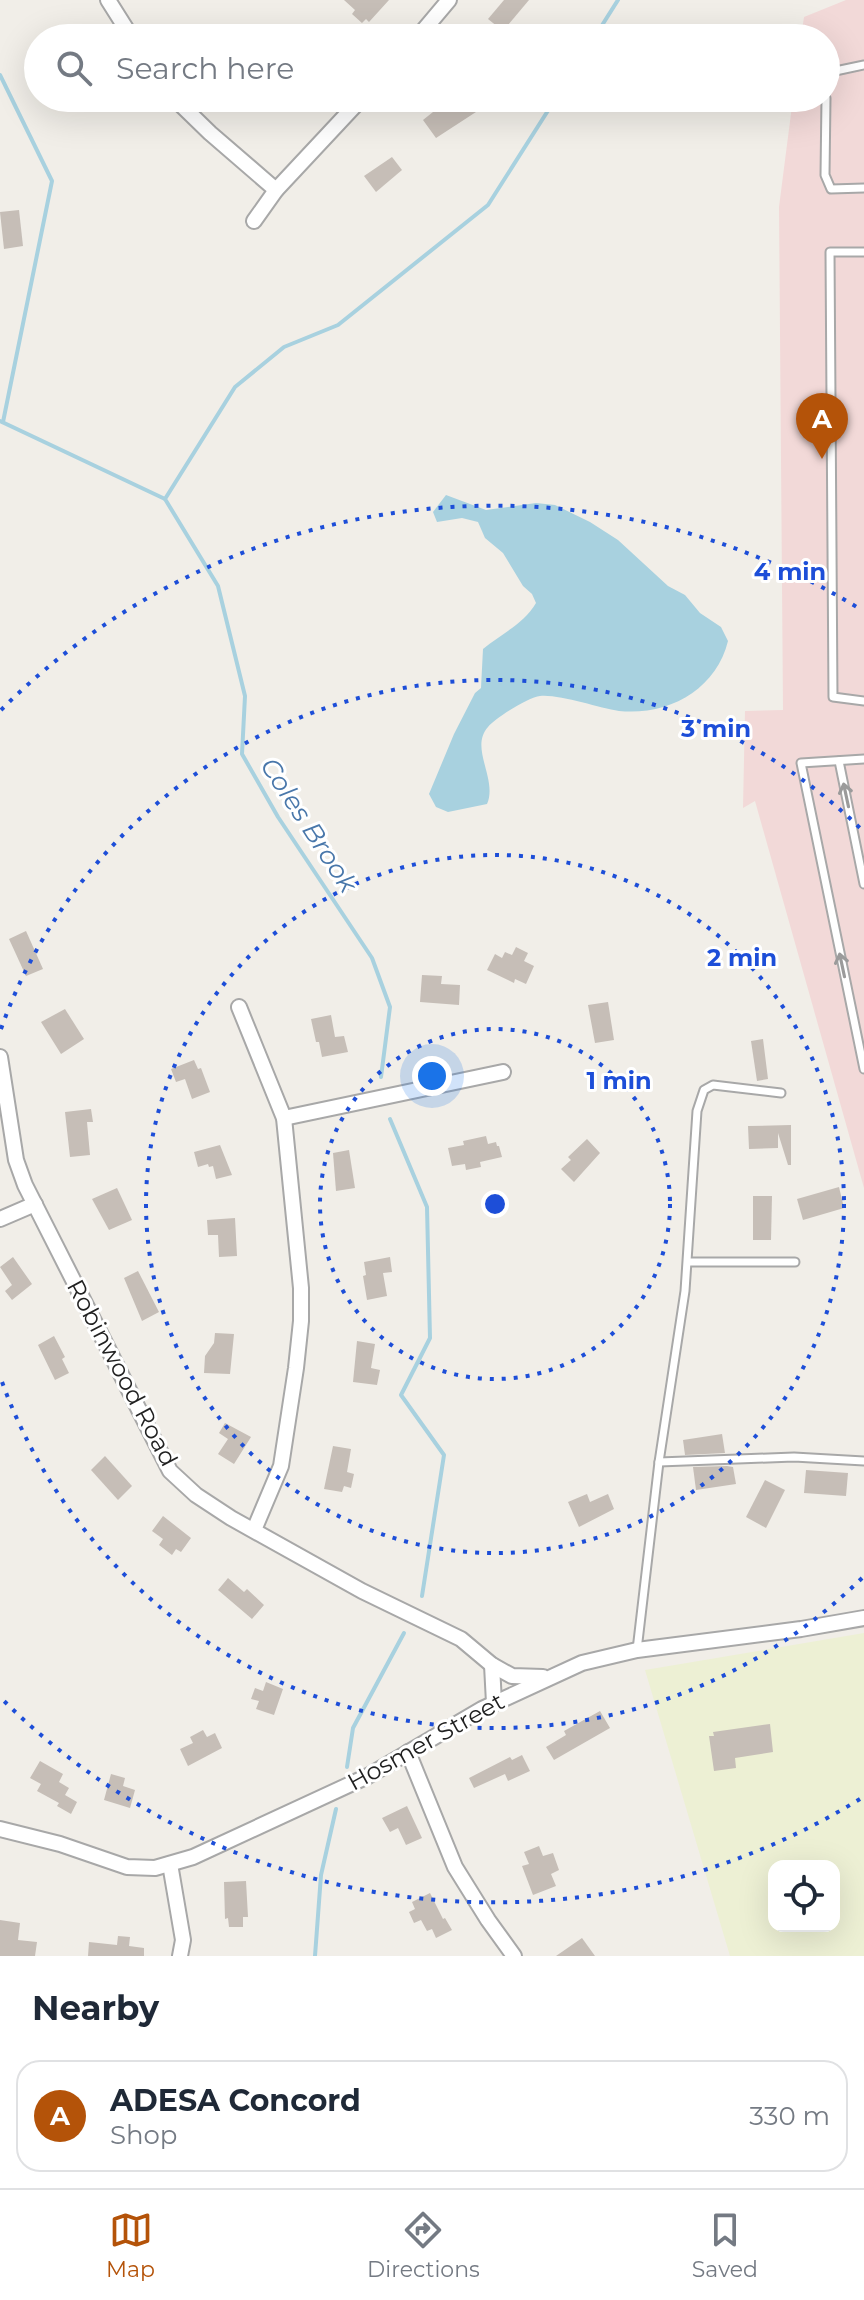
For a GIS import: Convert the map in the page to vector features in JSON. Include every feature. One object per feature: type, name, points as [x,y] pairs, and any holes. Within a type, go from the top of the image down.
[{"type":"street","points":[[108,0],[123,24]]},
{"type":"street","points":[[428,24],[444,3]]},
{"type":"street","points":[[188,112],[276,190]]},
{"type":"street","points":[[254,221],[276,190],[349,112]]},
{"type":"street","points":[[239,1007],[284,1118],[299,1256],[301,1321],[281,1466],[254,1530]]},
{"type":"street","name":"Robinwood Road","points":[[0,1057],[16,1160],[35,1204],[170,1471],[196,1495],[254,1530],[362,1591],[461,1639],[492,1665],[512,1676],[551,1677]]},
{"type":"street","points":[[284,1118],[503,1072]]},
{"type":"street","points":[[0,1219],[35,1204]]},
{"type":"street","name":"Hosmer Street","points":[[0,1829],[60,1844],[127,1867],[144,1869],[170,1864],[193,1857],[368,1776],[494,1703],[582,1663],[637,1650],[864,1618]]},
{"type":"street","points":[[492,1665],[494,1703]]},
{"type":"street","points":[[408,1752],[455,1867],[514,1956]]},
{"type":"street","points":[[170,1864],[183,1940],[180,1956]]},
{"type":"lane","points":[[840,70],[864,65]]},
{"type":"lane","points":[[826,112],[825,175],[831,189],[864,188]]},
{"type":"lane","points":[[864,252],[830,252],[833,697],[864,701]]},
{"type":"lane","points":[[864,759],[801,763],[864,1069]]},
{"type":"lane","points":[[839,761],[864,884]]},
{"type":"lane","points":[[637,1650],[659,1462],[688,1262],[697,1111],[704,1090],[713,1085],[781,1093]]},
{"type":"lane","points":[[688,1262],[795,1262]]},
{"type":"lane","points":[[659,1462],[794,1457],[864,1461]]},
{"type":"shaded area","points":[[846,0],[864,0],[864,1188],[755,801],[743,808],[745,711],[783,710],[779,207],[791,112],[840,112],[840,24],[803,24],[804,17]]},
{"type":"green space","points":[[864,1633],[864,1956],[730,1956],[645,1670]]},
{"type":"water","points":[[446,495],[486,510],[536,503],[555,505],[618,540],[668,586],[685,595],[700,613],[721,627],[728,641],[713,673],[687,696],[655,709],[619,711],[548,696],[528,700],[498,718],[483,735],[482,754],[489,784],[487,804],[448,812],[436,807],[429,794],[454,734],[475,693],[481,688],[483,649],[519,623],[536,603],[503,553],[485,538],[478,522],[462,518],[437,522],[433,512]]},
{"type":"building","points":[[344,0],[389,0],[369,22],[366,19],[362,23],[352,14],[355,10]]},
{"type":"building","points":[[504,0],[529,0],[509,24],[494,24],[488,19]]},
{"type":"building","points":[[433,112],[476,112],[436,138],[423,120]]},
{"type":"building","points":[[392,157],[402,170],[376,192],[364,176]]},
{"type":"building","points":[[19,210],[23,246],[4,249],[0,212]]},
{"type":"building","points":[[26,931],[43,969],[26,976],[9,939]]},
{"type":"building","points":[[516,947],[528,953],[524,961],[534,966],[526,984],[515,979],[514,983],[487,970],[495,954],[502,958],[505,952],[512,955]]},
{"type":"building","points":[[422,975],[442,976],[441,984],[460,985],[459,1005],[420,1002]]},
{"type":"building","points":[[608,1002],[614,1040],[595,1043],[588,1005]]},
{"type":"building","points":[[65,1009],[84,1039],[61,1054],[41,1022]]},
{"type":"building","points":[[331,1015],[335,1037],[344,1036],[348,1052],[322,1057],[311,1019]]},
{"type":"building","points":[[763,1039],[768,1079],[757,1081],[751,1041]]},
{"type":"building","points":[[194,1060],[198,1069],[201,1068],[210,1092],[192,1099],[185,1079],[176,1082],[171,1069]]},
{"type":"building","points":[[91,1109],[93,1122],[87,1122],[90,1155],[70,1157],[65,1112]]},
{"type":"building","points":[[791,1125],[791,1165],[788,1165],[778,1133],[778,1148],[749,1149],[748,1126]]},
{"type":"building","points":[[486,1136],[488,1144],[496,1142],[502,1157],[480,1162],[481,1167],[466,1170],[465,1164],[452,1166],[448,1148]]},
{"type":"building","points":[[587,1139],[600,1153],[574,1182],[561,1169],[571,1160],[568,1157]]},
{"type":"building","points":[[220,1145],[232,1175],[216,1179],[213,1166],[198,1167],[194,1152]]},
{"type":"building","points":[[349,1150],[355,1188],[336,1191],[333,1153]]},
{"type":"building","points":[[839,1187],[844,1208],[803,1220],[797,1199]]},
{"type":"building","points":[[117,1188],[132,1220],[109,1230],[92,1199]]},
{"type":"building","points":[[753,1196],[772,1196],[771,1240],[753,1240]]},
{"type":"building","points":[[235,1218],[237,1256],[219,1257],[218,1235],[208,1235],[207,1220]]},
{"type":"building","points":[[13,1257],[32,1284],[12,1300],[5,1291],[12,1285],[0,1267]]},
{"type":"building","points":[[390,1257],[392,1272],[383,1273],[387,1296],[367,1300],[364,1262]]},
{"type":"building","points":[[138,1271],[159,1312],[142,1321],[124,1278]]},
{"type":"building","points":[[215,1333],[234,1334],[230,1374],[204,1373],[205,1356],[214,1343]]},
{"type":"building","points":[[54,1336],[69,1373],[55,1380],[38,1345]]},
{"type":"building","points":[[357,1341],[375,1344],[371,1368],[380,1370],[377,1385],[353,1382]]},
{"type":"building","points":[[225,1423],[251,1437],[234,1464],[218,1454],[228,1439],[219,1433]]},
{"type":"building","points":[[722,1434],[725,1453],[685,1455],[683,1440]]},
{"type":"building","points":[[333,1446],[351,1449],[347,1472],[354,1474],[351,1488],[344,1486],[342,1492],[324,1489]]},
{"type":"building","points":[[105,1456],[132,1486],[118,1500],[91,1470]]},
{"type":"building","points":[[693,1467],[733,1467],[736,1484],[696,1490]]},
{"type":"building","points":[[806,1470],[848,1473],[846,1496],[804,1493]]},
{"type":"building","points":[[765,1480],[785,1490],[766,1528],[746,1517]]},
{"type":"building","points":[[587,1494],[590,1502],[608,1494],[614,1509],[579,1527],[568,1502]]},
{"type":"building","points":[[163,1516],[191,1538],[181,1552],[176,1549],[172,1555],[159,1545],[163,1539],[152,1531]]},
{"type":"building","points":[[228,1578],[244,1592],[247,1589],[264,1605],[252,1619],[218,1590]]},
{"type":"building","points":[[266,1682],[283,1689],[274,1715],[256,1709],[259,1701],[251,1699],[255,1688],[263,1691]]},
{"type":"building","points":[[600,1711],[610,1728],[554,1760],[546,1747],[566,1735],[564,1731]]},
{"type":"building","points":[[770,1724],[773,1752],[735,1758],[736,1768],[714,1771],[709,1736],[714,1736],[713,1732]]},
{"type":"building","points":[[203,1730],[207,1737],[215,1733],[222,1748],[188,1766],[180,1749],[193,1743],[190,1737]]},
{"type":"building","points":[[522,1755],[530,1771],[508,1781],[505,1774],[474,1788],[469,1778],[510,1757],[512,1760]]},
{"type":"building","points":[[40,1761],[63,1774],[59,1782],[69,1788],[65,1795],[77,1802],[71,1814],[37,1791],[41,1784],[30,1778]]},
{"type":"building","points":[[111,1774],[125,1778],[123,1786],[135,1790],[130,1808],[104,1800]]},
{"type":"building","points":[[407,1806],[422,1838],[406,1845],[398,1828],[390,1832],[382,1818]]},
{"type":"building","points":[[539,1846],[543,1856],[553,1853],[559,1870],[551,1874],[556,1886],[533,1895],[522,1866],[529,1864],[524,1852]]},
{"type":"building","points":[[246,1881],[248,1917],[243,1917],[243,1927],[229,1927],[228,1918],[225,1919],[224,1882]]},
{"type":"building","points":[[430,1893],[452,1930],[436,1938],[432,1929],[427,1931],[421,1920],[414,1923],[409,1912],[415,1909],[412,1902]]},
{"type":"building","points":[[0,1920],[20,1923],[18,1940],[37,1942],[35,1956],[0,1956]]},
{"type":"building","points":[[118,1936],[130,1937],[129,1946],[144,1948],[144,1956],[88,1956],[89,1942],[117,1945]]},
{"type":"building","points":[[582,1938],[595,1956],[556,1956]]},
{"type":"waterway","name":"Coles Brook","points":[[603,24],[618,0]]},
{"type":"waterway","points":[[0,75],[52,181],[3,422]]},
{"type":"waterway","name":"Coles Brook","points":[[381,1077],[390,1007],[372,958],[278,817],[242,754],[245,696],[218,586],[165,499],[235,387],[284,347],[338,325],[488,205],[547,112]]},
{"type":"waterway","points":[[0,421],[165,499]]},
{"type":"waterway","name":"Coles Brook","points":[[390,1119],[427,1207],[430,1338],[401,1395],[444,1455],[422,1596]]},
{"type":"waterway","name":"Coles Brook","points":[[347,1767],[353,1728],[404,1633]]},
{"type":"waterway","name":"Coles Brook","points":[[315,1956],[321,1875],[336,1809]]},
{"type":"place","name":"ADESA Concord","points":[[822,459]]}]
